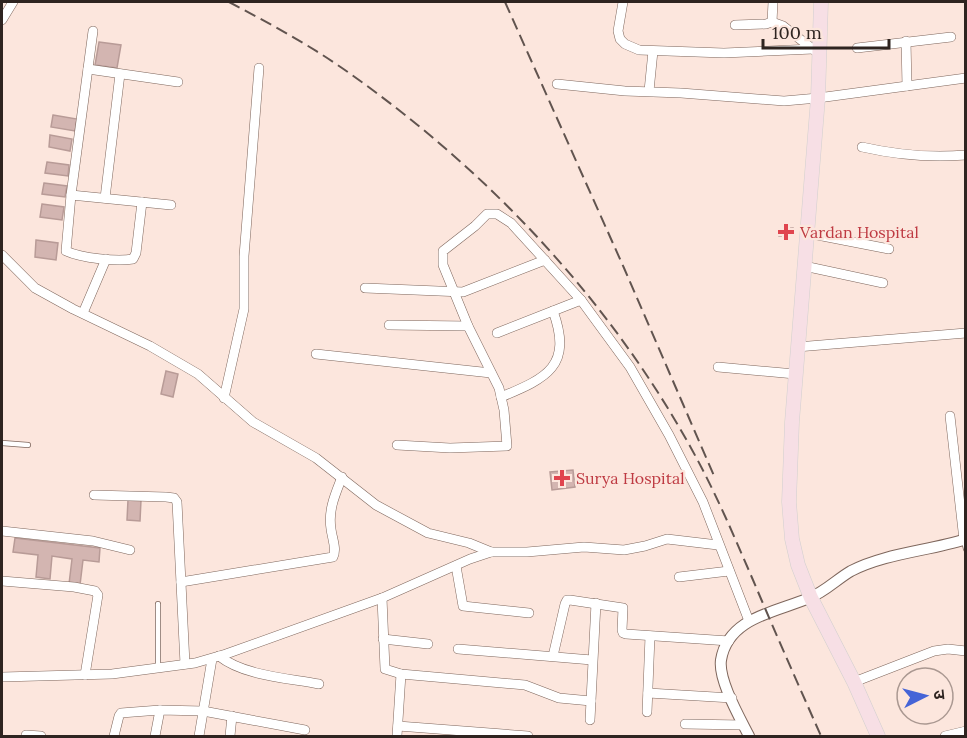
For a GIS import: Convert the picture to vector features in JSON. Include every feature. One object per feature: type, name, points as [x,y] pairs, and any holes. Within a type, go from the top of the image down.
[{"type":"main road","points":[[821,2],[816,51],[818,98],[795,374],[789,502],[792,539],[798,565],[811,598],[854,682],[878,736]]},
{"type":"street","points":[[2,20],[13,2]]},
{"type":"street","points":[[623,2],[618,31],[620,39],[625,44],[639,50],[816,51]]},
{"type":"street","points":[[771,22],[773,2]]},
{"type":"street","points":[[735,25],[771,22],[783,26],[816,51]]},
{"type":"street","points":[[93,31],[71,195],[66,251],[106,259],[133,259],[136,253],[142,202]]},
{"type":"street","points":[[857,48],[951,37]]},
{"type":"street","points":[[906,41],[907,86]]},
{"type":"street","points":[[649,92],[653,51]]},
{"type":"street","points":[[224,398],[244,309],[244,256],[259,68]]},
{"type":"street","points":[[88,69],[178,82]]},
{"type":"street","points":[[105,198],[120,74]]},
{"type":"street","points":[[557,84],[784,100],[818,98],[966,78]]},
{"type":"street","points":[[862,147],[897,155],[942,157],[966,155]]},
{"type":"street","points":[[71,195],[171,205]]},
{"type":"street","points":[[397,445],[450,448],[507,446],[499,388],[468,326],[444,265],[443,251],[476,226],[487,214],[497,214],[506,219],[581,300],[630,367],[703,502],[749,621]]},
{"type":"street","points":[[807,233],[889,249]]},
{"type":"street","points":[[2,255],[35,288],[150,346],[198,374],[253,422],[290,442],[342,477],[376,505],[428,533],[469,543],[492,552]]},
{"type":"street","points":[[83,313],[106,259]]},
{"type":"street","points":[[365,288],[463,292],[545,260]]},
{"type":"street","points":[[804,266],[883,283]]},
{"type":"street","points":[[497,333],[581,300]]},
{"type":"street","points":[[501,397],[528,386],[552,369],[559,355],[561,341],[553,311]]},
{"type":"street","points":[[389,325],[468,326]]},
{"type":"street","points":[[797,347],[966,333]]},
{"type":"street","points":[[316,354],[491,373]]},
{"type":"street","points":[[718,367],[742,371],[795,374]]},
{"type":"street","points":[[748,736],[721,668],[721,658],[737,630],[772,609],[811,598],[852,571],[894,557],[965,543],[950,417]]},
{"type":"street","points":[[181,582],[333,557],[335,553],[331,508],[342,477]]},
{"type":"street","points":[[94,495],[174,498],[177,502],[185,664]]},
{"type":"street","points":[[2,531],[93,542],[130,550]]},
{"type":"street","points":[[2,677],[85,675],[158,668],[215,658],[382,597],[492,552],[527,552],[584,547],[624,550],[667,538],[718,545]]},
{"type":"street","points":[[456,566],[463,606],[529,613]]},
{"type":"street","points":[[679,577],[729,571]]},
{"type":"street","points":[[2,581],[95,591],[98,595],[85,675]]},
{"type":"street","points":[[382,597],[385,669],[401,674],[525,685],[559,698],[591,701]]},
{"type":"street","points":[[553,656],[567,600],[623,608],[623,633],[729,641]]},
{"type":"street","points":[[590,720],[596,603]]},
{"type":"street","points":[[647,712],[650,636]]},
{"type":"street","points":[[383,639],[428,644]]},
{"type":"street","points":[[458,649],[592,660]]},
{"type":"street","points":[[854,682],[934,651],[966,651]]},
{"type":"street","points":[[215,658],[242,669],[319,684]]},
{"type":"street","points":[[198,736],[215,658]]},
{"type":"street","points":[[401,674],[397,731],[528,736]]},
{"type":"street","points":[[648,693],[732,698]]},
{"type":"street","points":[[155,736],[160,711]]},
{"type":"street","points":[[114,736],[118,716],[121,713],[160,711],[203,711],[305,730]]},
{"type":"street","points":[[230,736],[232,716]]},
{"type":"street","points":[[685,724],[743,725]]},
{"type":"street","points":[[945,736],[966,731]]},
{"type":"street","points":[[26,735],[41,736]]},
{"type":"lane","points":[[2,443],[28,445]]},
{"type":"lane","points":[[158,604],[158,668]]},
{"type":"building","points":[[99,42],[121,45],[117,68],[95,65]]},
{"type":"building","points":[[53,115],[77,119],[75,131],[51,127]]},
{"type":"building","points":[[50,135],[72,139],[70,151],[49,147]]},
{"type":"building","points":[[47,162],[69,165],[68,176],[45,173]]},
{"type":"building","points":[[44,183],[67,186],[65,197],[42,194]]},
{"type":"building","points":[[42,204],[64,207],[62,220],[40,217]]},
{"type":"building","points":[[793,228],[793,235],[779,236],[778,229]]},
{"type":"building","points":[[36,240],[58,243],[56,260],[35,257]]},
{"type":"building","points":[[166,371],[178,374],[173,397],[161,394]]},
{"type":"building","points":[[573,470],[575,487],[552,490],[550,472]]},
{"type":"building","points":[[128,500],[141,500],[140,521],[127,520]]},
{"type":"building","points":[[15,538],[100,548],[99,562],[83,560],[80,585],[69,584],[72,559],[52,556],[50,579],[36,577],[38,555],[13,552]]},
{"type":"railway","points":[[229,2],[272,25],[342,68],[445,148],[493,192],[581,287],[621,338],[658,392],[700,464],[821,736]]},
{"type":"railway","points":[[505,2],[715,478]]},
{"type":"place","name":"Vardan Hospital","points":[[786,232]]},
{"type":"place","name":"Surya Hospital","points":[[562,478]]}]
